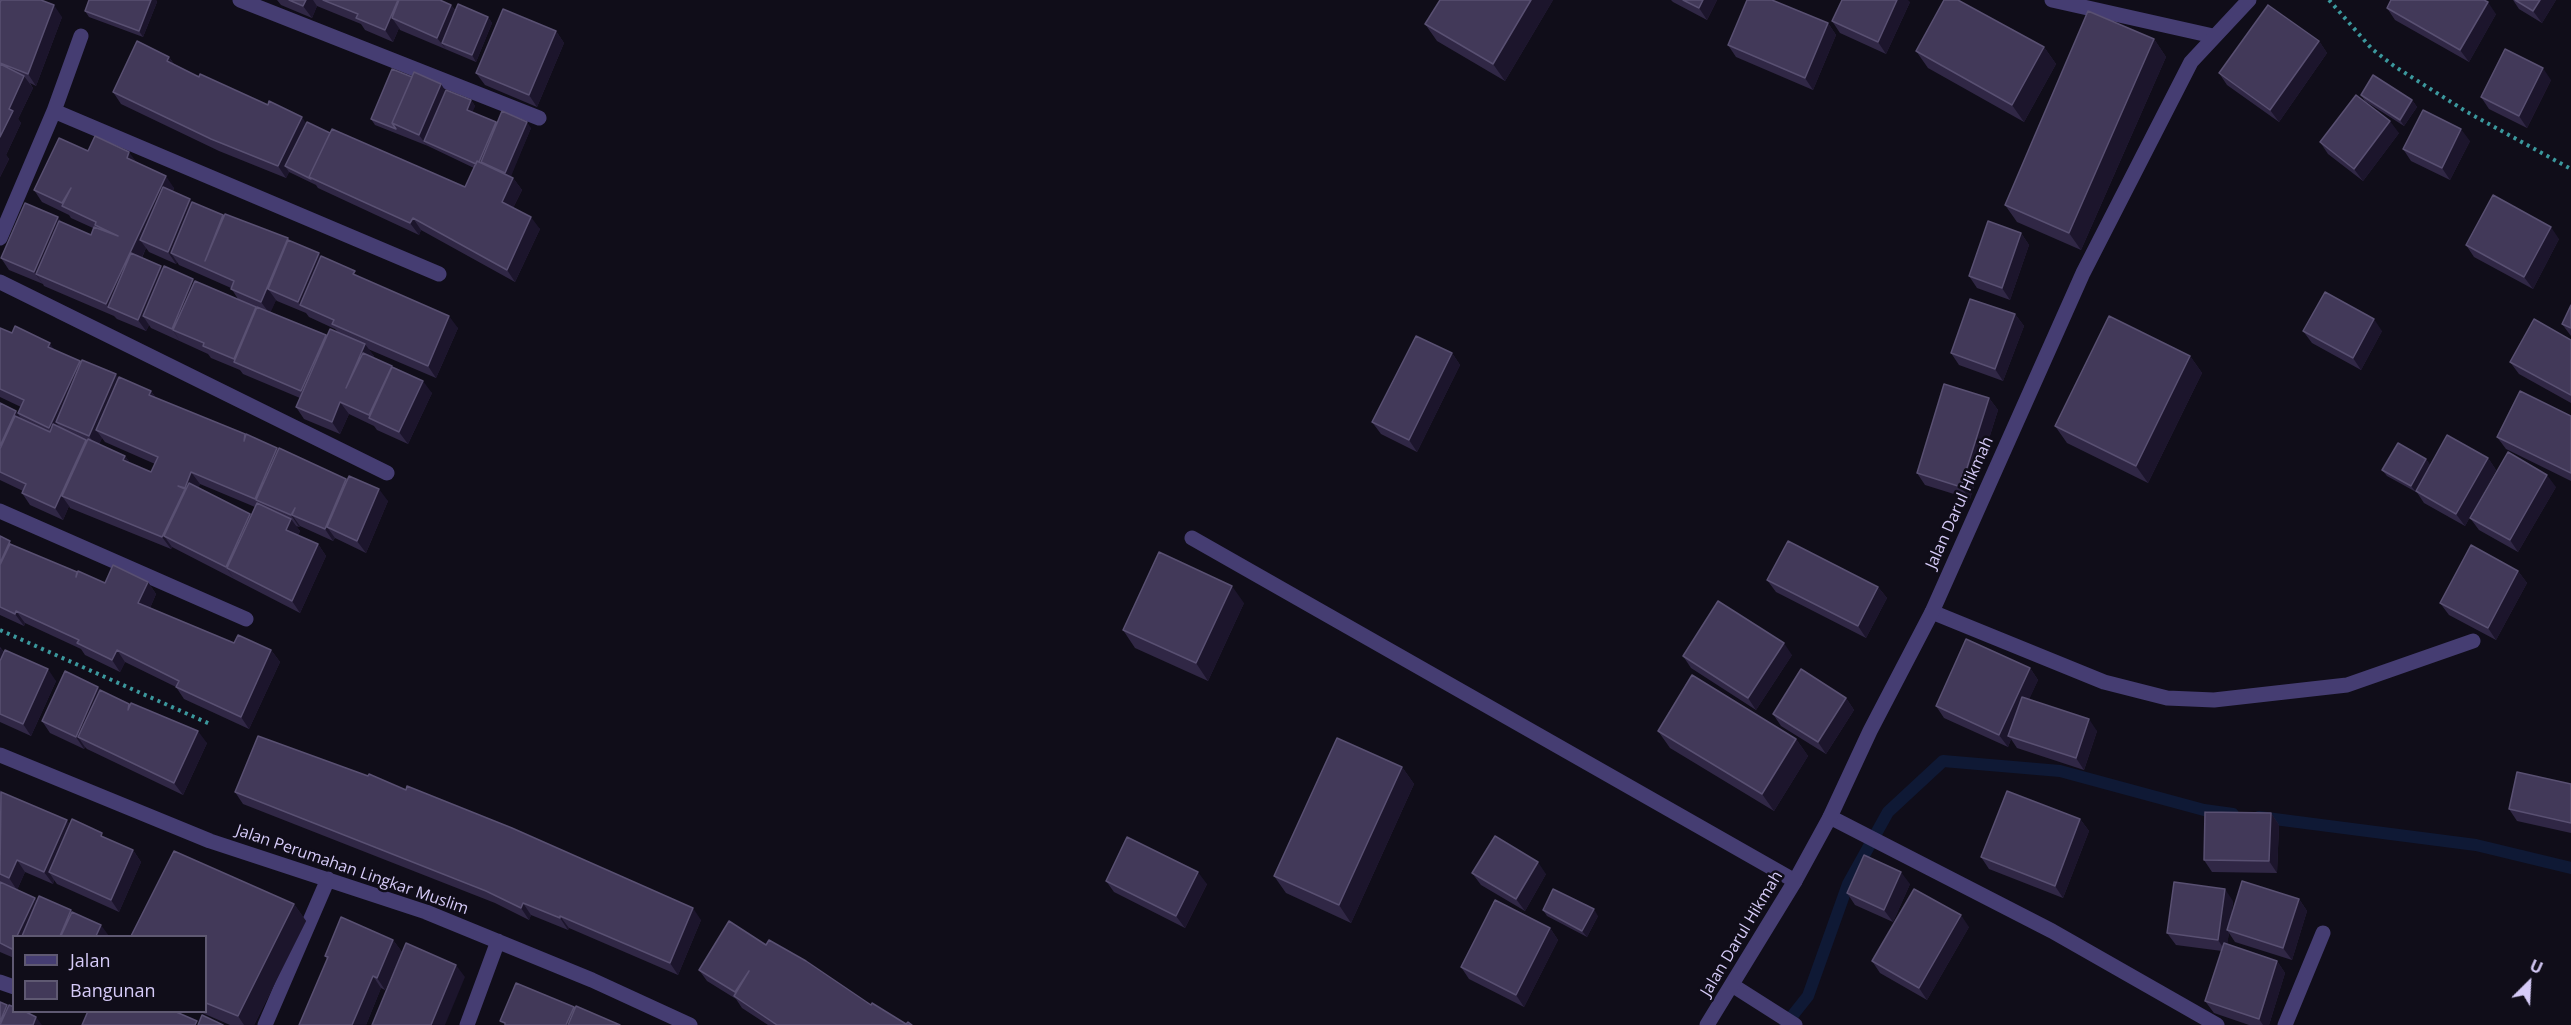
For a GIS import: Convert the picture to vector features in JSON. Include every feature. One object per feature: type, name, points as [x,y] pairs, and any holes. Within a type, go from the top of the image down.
[{"type":"street","points":[[240,0],[539,118]]},
{"type":"street","points":[[2052,0],[2214,36]]},
{"type":"street","name":"Jalan Darul Hikmah","points":[[1707,1025],[1795,881],[1830,817],[1870,731],[1932,612],[2083,273],[2191,62],[2249,0]]},
{"type":"street","points":[[0,238],[54,111],[81,36]]},
{"type":"street","points":[[54,111],[439,274]]},
{"type":"street","points":[[0,282],[387,473]]},
{"type":"street","points":[[0,511],[246,619]]},
{"type":"street","points":[[1192,538],[1795,881]]},
{"type":"street","points":[[1932,612],[2104,682],[2167,698],[2214,700],[2347,685],[2473,641]]},
{"type":"street","name":"Jalan Perumahan Lingkar Muslim","points":[[0,755],[210,841],[426,912],[689,1025]]},
{"type":"street","points":[[1830,817],[2052,931],[2217,1025]]},
{"type":"street","points":[[265,1025],[328,879]]},
{"type":"street","points":[[2286,1025],[2323,933]]},
{"type":"street","points":[[467,1025],[498,941]]},
{"type":"street","points":[[1732,985],[1795,1025]]},
{"type":"path","points":[[2329,0],[2372,49],[2394,66],[2467,112],[2571,170]]},
{"type":"path","points":[[0,630],[210,724]]},
{"type":"building","points":[[1,0],[41,0],[54,5],[28,74],[0,63]]},
{"type":"building","points":[[89,0],[151,0],[139,31],[85,11]]},
{"type":"building","points":[[289,0],[306,0],[303,6]]},
{"type":"building","points":[[323,0],[398,0],[385,30],[356,18],[358,14]]},
{"type":"building","points":[[399,0],[440,0],[451,5],[437,38],[392,18]]},
{"type":"building","points":[[1440,0],[1531,0],[1493,64],[1425,24]]},
{"type":"building","points":[[1683,0],[1703,0],[1699,8]]},
{"type":"building","points":[[1747,0],[1772,0],[1828,23],[1805,78],[1728,45]]},
{"type":"building","points":[[1842,0],[1897,0],[1878,42],[1832,21]]},
{"type":"building","points":[[1944,0],[1958,0],[2044,47],[2012,105],[1916,51]]},
{"type":"building","points":[[2391,0],[2484,0],[2488,2],[2460,50],[2387,8]]},
{"type":"building","points":[[2515,0],[2540,0],[2533,11]]},
{"type":"building","points":[[458,4],[488,17],[472,55],[442,43]]},
{"type":"building","points":[[2268,5],[2319,41],[2270,110],[2219,73]]},
{"type":"building","points":[[503,9],[556,31],[529,95],[476,73]]},
{"type":"building","points":[[2088,11],[2154,39],[2069,233],[2005,205]]},
{"type":"building","points":[[137,41],[169,57],[167,61],[199,77],[200,74],[268,105],[269,101],[302,117],[278,166],[211,139],[113,92]]},
{"type":"building","points":[[2505,49],[2543,68],[2519,116],[2481,97]]},
{"type":"building","points":[[0,64],[24,76],[9,109],[13,111],[0,137]]},
{"type":"building","points":[[392,69],[412,77],[392,123],[396,129],[371,119]]},
{"type":"building","points":[[414,72],[441,84],[419,135],[392,123]]},
{"type":"building","points":[[2373,75],[2412,100],[2400,120],[2361,95]]},
{"type":"building","points":[[446,90],[471,100],[467,110],[496,122],[479,162],[477,161],[476,164],[424,141]]},
{"type":"building","points":[[2356,95],[2390,121],[2354,169],[2320,142]]},
{"type":"building","points":[[2423,110],[2461,129],[2442,168],[2403,149]]},
{"type":"building","points":[[502,111],[527,122],[505,173],[481,162]]},
{"type":"building","points":[[307,122],[330,133],[309,177],[311,179],[285,166]]},
{"type":"building","points":[[332,129],[465,187],[477,161],[513,178],[502,202],[531,217],[507,270],[413,218],[410,223],[309,177]]},
{"type":"building","points":[[95,136],[129,152],[127,158],[166,176],[106,304],[36,274],[59,221],[91,235],[94,227],[118,236],[95,225],[96,222],[62,206],[71,188],[62,203],[34,190],[59,138],[88,151]]},
{"type":"building","points":[[163,187],[190,199],[168,252],[140,240]]},
{"type":"building","points":[[2493,195],[2551,227],[2524,277],[2466,245]]},
{"type":"building","points":[[192,202],[223,215],[205,261],[225,214],[288,238],[261,302],[231,289],[234,281],[171,253]]},
{"type":"building","points":[[25,203],[58,217],[34,272],[1,258]]},
{"type":"building","points":[[1988,221],[2021,233],[2002,288],[1969,276]]},
{"type":"building","points":[[288,240],[319,253],[298,302],[268,289]]},
{"type":"building","points":[[131,253],[161,266],[138,320],[108,307]]},
{"type":"building","points":[[321,256],[355,271],[353,274],[449,316],[428,366],[332,324],[334,320],[300,305]]},
{"type":"building","points":[[164,266],[193,279],[172,329],[143,316]]},
{"type":"building","points":[[195,281],[256,307],[234,359],[173,330]]},
{"type":"building","points":[[2325,292],[2374,319],[2353,358],[2303,331]]},
{"type":"building","points":[[1970,299],[2015,314],[1995,369],[1951,353]]},
{"type":"building","points":[[2571,305],[2571,328],[2562,324]]},
{"type":"building","points":[[257,307],[326,335],[301,391],[234,362]]},
{"type":"building","points":[[2109,316],[2190,356],[2136,466],[2055,426]]},
{"type":"building","points":[[2534,319],[2571,340],[2571,395],[2510,362]]},
{"type":"building","points":[[15,326],[50,343],[48,347],[80,361],[49,428],[18,413],[24,400],[0,389],[0,328],[12,333]]},
{"type":"building","points":[[330,329],[365,344],[346,388],[363,353],[392,366],[369,415],[340,402],[332,422],[296,407]]},
{"type":"building","points":[[1416,336],[1452,353],[1409,440],[1372,422]]},
{"type":"building","points":[[82,360],[116,374],[89,436],[56,422]]},
{"type":"building","points":[[392,367],[423,381],[399,432],[369,418]]},
{"type":"building","points":[[119,377],[151,391],[149,395],[245,434],[244,441],[246,434],[277,448],[255,499],[191,472],[185,488],[178,486],[185,489],[162,537],[62,496],[88,439],[125,456],[123,460],[151,472],[158,457],[96,430]]},
{"type":"building","points":[[1944,384],[1989,398],[1961,487],[1917,473]]},
{"type":"building","points":[[2520,391],[2571,416],[2571,473],[2497,437]]},
{"type":"building","points":[[0,403],[16,411],[0,446]]},
{"type":"building","points":[[15,416],[50,432],[53,424],[86,440],[55,508],[22,493],[26,484],[0,472],[0,449]]},
{"type":"building","points":[[2447,435],[2488,458],[2456,514],[2416,491]]},
{"type":"building","points":[[2398,443],[2426,459],[2411,486],[2382,470]]},
{"type":"building","points":[[279,448],[346,479],[325,529],[292,515],[295,508],[291,515],[256,500]]},
{"type":"building","points":[[2508,452],[2547,475],[2510,540],[2470,518]]},
{"type":"building","points":[[349,476],[379,489],[357,541],[327,527]]},
{"type":"building","points":[[189,483],[250,514],[226,567],[164,536]]},
{"type":"building","points":[[257,503],[291,519],[286,530],[318,544],[292,601],[227,568]]},
{"type":"building","points":[[0,536],[10,541],[0,563]]},
{"type":"building","points":[[1788,541],[1878,587],[1858,626],[1767,580]]},
{"type":"building","points":[[10,544],[77,572],[76,577],[78,571],[105,583],[113,565],[148,582],[138,603],[234,643],[238,635],[271,650],[241,717],[176,687],[179,681],[117,650],[112,660],[77,643],[79,640],[16,611],[15,614],[0,607],[0,565]]},
{"type":"building","points":[[2471,545],[2518,571],[2488,628],[2440,603]]},
{"type":"building","points":[[1159,552],[1232,586],[1196,663],[1123,630]]},
{"type":"building","points":[[1718,601],[1784,643],[1748,698],[1683,656]]},
{"type":"building","points":[[1966,639],[2030,668],[1999,735],[1936,706]]},
{"type":"building","points":[[5,650],[48,669],[23,724],[0,714],[0,661]]},
{"type":"building","points":[[1801,669],[1846,698],[1818,742],[1773,714]]},
{"type":"building","points":[[65,671],[98,687],[76,737],[42,721]]},
{"type":"building","points":[[1692,675],[1796,739],[1762,794],[1658,731]]},
{"type":"building","points":[[100,690],[129,704],[128,710],[131,703],[198,731],[174,783],[78,737]]},
{"type":"building","points":[[2022,697],[2089,719],[2076,758],[2008,736]]},
{"type":"building","points":[[258,736],[368,776],[369,774],[406,790],[407,786],[512,828],[693,908],[670,963],[560,916],[560,918],[523,903],[521,908],[486,891],[235,792]]},
{"type":"building","points":[[1337,738],[1402,767],[1339,905],[1274,876]]},
{"type":"building","points":[[2517,772],[2571,784],[2571,823],[2509,809]]},
{"type":"building","points":[[2007,791],[2080,819],[2055,886],[1981,857]]},
{"type":"building","points":[[1,792],[67,820],[44,872],[17,860],[9,878],[0,874]]},
{"type":"building","points":[[2205,812],[2271,813],[2269,861],[2204,860]]},
{"type":"building","points":[[72,819],[102,833],[101,836],[133,850],[111,900],[49,872]]},
{"type":"building","points":[[1495,836],[1538,862],[1516,899],[1472,873]]},
{"type":"building","points":[[1127,837],[1198,872],[1176,916],[1106,881]]},
{"type":"building","points":[[174,851],[294,904],[238,1016],[207,1003],[207,935],[132,935]]},
{"type":"building","points":[[1864,855],[1901,872],[1884,910],[1847,893]]},
{"type":"building","points":[[2242,881],[2299,899],[2283,948],[2227,930]]},
{"type":"building","points":[[0,882],[35,898],[17,935],[12,935],[12,949],[0,943]]},
{"type":"building","points":[[2174,882],[2225,889],[2218,940],[2167,933]]},
{"type":"building","points":[[1553,889],[1594,909],[1582,931],[1543,910]]},
{"type":"building","points":[[1914,889],[1961,915],[1919,988],[1872,961]]},
{"type":"building","points":[[39,896],[71,910],[60,935],[22,935]]},
{"type":"building","points":[[1495,900],[1550,928],[1516,995],[1461,967]]},
{"type":"building","points":[[72,912],[101,925],[96,935],[61,935]]},
{"type":"building","points":[[341,917],[393,940],[377,978],[373,976],[352,1025],[299,1025],[328,957],[325,956]]},
{"type":"building","points":[[729,921],[766,945],[769,940],[806,961],[871,1005],[872,1003],[906,1024],[908,1022],[912,1025],[777,1025],[734,996],[749,971],[735,992],[699,970]]},
{"type":"building","points":[[406,943],[456,965],[431,1025],[372,1025]]},
{"type":"building","points":[[2224,943],[2277,961],[2259,1019],[2205,1001]]},
{"type":"building","points":[[516,983],[574,1007],[566,1025],[505,1025],[500,1021]]},
{"type":"building","points":[[0,1002],[7,1005],[0,1022]]},
{"type":"building","points":[[9,1005],[12,1006],[12,1013],[28,1013],[36,1017],[33,1025],[0,1025]]},
{"type":"building","points":[[576,1006],[620,1025],[568,1025]]},
{"type":"building","points":[[87,1013],[179,1013],[197,1021],[195,1025],[82,1025]]},
{"type":"building","points":[[202,1015],[223,1025],[198,1025]]},
{"type":"waterway","points":[[1785,1025],[1808,996],[1848,884],[1888,812],[1943,761],[2060,771],[2204,810],[2233,814]]},
{"type":"waterway","points":[[2259,817],[2476,845],[2571,868]]}]
